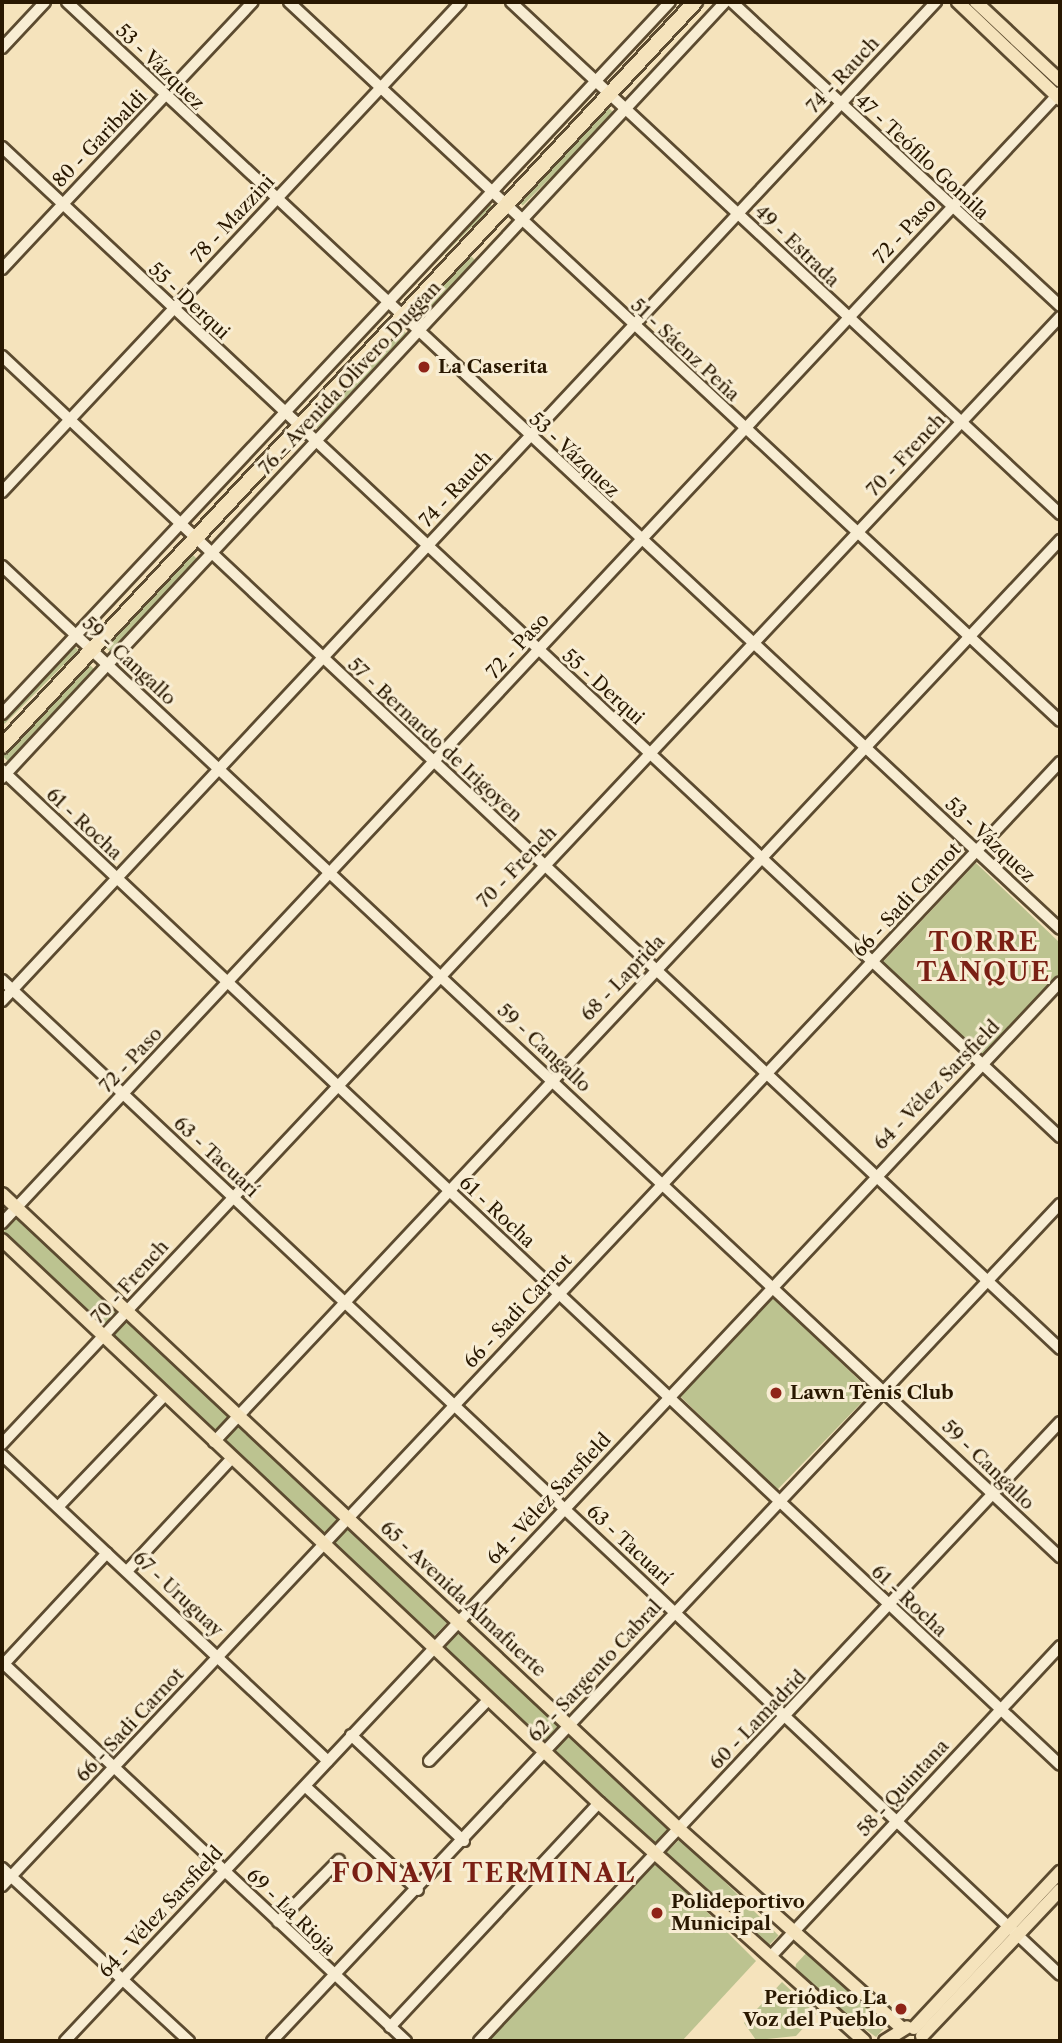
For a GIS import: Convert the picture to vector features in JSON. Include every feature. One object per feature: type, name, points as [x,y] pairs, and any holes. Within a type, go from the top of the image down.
[{"type":"highway","name":"76 - Avenida Olivero Duggan","points":[[2,746],[695,2]]},
{"type":"main road","points":[[958,2],[1059,95]]},
{"type":"main road","points":[[976,2],[1060,81]]},
{"type":"main road","name":"65 - Avenida Almafuerte","points":[[2,1194],[678,1828],[915,2033]]},
{"type":"main road","points":[[2,1240],[231,1459],[324,1542],[599,1803],[773,1954],[864,2041]]},
{"type":"main road","points":[[1013,1932],[1060,1871]]},
{"type":"main road","points":[[885,2041],[915,2033],[1013,1932],[1060,1890]]},
{"type":"street","points":[[2,48],[45,2]]},
{"type":"street","name":"53 - Vázquez","points":[[67,2],[164,97],[276,197],[529,437],[1060,929]]},
{"type":"street","name":"80 - Garibaldi","points":[[2,270],[253,2]]},
{"type":"street","name":"51 - Sáenz Peña","points":[[289,2],[1060,721]]},
{"type":"street","name":"78 - Mazzini","points":[[2,492],[461,2]]},
{"type":"street","name":"49 - Estrada","points":[[511,2],[847,319],[962,421],[1060,514]]},
{"type":"street","name":"76 - Avenida Olivero Duggan","points":[[2,714],[180,528],[491,191],[670,2]]},
{"type":"street","name":"76 - Avenida Olivero Duggan","points":[[3,774],[212,557],[724,2]]},
{"type":"street","name":"47 - Teófilo Gomila","points":[[732,2],[951,208],[1060,306]]},
{"type":"street","name":"74 - Rauch","points":[[2,1000],[936,2]]},
{"type":"street","name":"72 - Paso","points":[[2,1223],[1059,95]]},
{"type":"street","name":"55 - Derqui","points":[[2,147],[426,547],[1060,1137]]},
{"type":"street","name":"70 - French","points":[[2,1444],[439,975],[651,754],[1060,317]]},
{"type":"street","name":"57 - Bernardo de Irigoyen","points":[[2,356],[180,528],[322,657],[1060,1349]]},
{"type":"street","name":"68 - Laprida","points":[[214,1441],[550,1079],[1060,540]]},
{"type":"street","name":"59 - Cangallo","points":[[2,566],[662,1181],[1060,1557]]},
{"type":"street","name":"66 - Sadi Carnot","points":[[2,1886],[662,1181],[873,962],[1060,762]]},
{"type":"street","name":"61 - Rocha","points":[[3,774],[1060,1765]]},
{"type":"street","name":"63 - Tacuarí","points":[[2,980],[1060,1975]]},
{"type":"street","name":"64 - Vélez Sarsfield","points":[[65,2041],[223,1871],[306,1787],[351,1735],[771,1285],[1060,982]]},
{"type":"street","name":"62 - Sargento Cabral","points":[[272,2041],[418,1891],[544,1750],[1060,1204]]},
{"type":"street","points":[[58,1507],[165,1395]]},
{"type":"street","name":"60 - Lamadrid","points":[[479,2041],[1060,1422]]},
{"type":"street","name":"67 - Uruguay","points":[[2,1455],[128,1570],[328,1761]]},
{"type":"street","points":[[128,1570],[231,1459]]},
{"type":"street","points":[[2,1664],[107,1553]]},
{"type":"street","name":"58 - Quintana","points":[[773,1954],[1060,1646]]},
{"type":"street","name":"69 - La Rioja","points":[[2,1664],[115,1768],[333,1978],[406,2041]]},
{"type":"street","points":[[429,1761],[489,1699]]},
{"type":"street","points":[[351,1735],[464,1841]]},
{"type":"street","points":[[306,1787],[418,1891]]},
{"type":"street","points":[[390,2027],[599,1803]]},
{"type":"street","points":[[278,1923],[339,1860]]},
{"type":"street","points":[[2,1868],[189,2041]]},
{"type":"green space","points":[[609,108],[615,114],[523,206],[517,200]]},
{"type":"green space","points":[[488,202],[492,206],[398,300],[394,296]]},
{"type":"green space","points":[[471,256],[477,262],[422,316],[417,310]]},
{"type":"green space","points":[[402,329],[409,336],[317,428],[310,421]]},
{"type":"green space","points":[[193,555],[200,562],[110,652],[103,645]]},
{"type":"green space","points":[[74,646],[78,650],[5,724],[2,718]]},
{"type":"green space","points":[[90,665],[97,672],[8,761],[2,753]]},
{"type":"green space","points":[[976,863],[1060,943],[1060,973],[981,1057],[882,963]]},
{"type":"green space","points":[[17,1217],[118,1311],[104,1326],[3,1232]]},
{"type":"green space","name":"Lawn Tenis Club","points":[[773,1297],[872,1392],[777,1490],[679,1395]]},
{"type":"green space","points":[[127,1321],[229,1416],[214,1431],[113,1336]]},
{"type":"green space","points":[[238,1425],[340,1520],[325,1535],[224,1440]]},
{"type":"green space","points":[[349,1527],[448,1622],[432,1638],[334,1543]]},
{"type":"green space","points":[[458,1631],[559,1725],[545,1740],[444,1646]]},
{"type":"green space","points":[[568,1735],[669,1829],[655,1844],[554,1750]]},
{"type":"green space","points":[[681,1838],[779,1936],[764,1950],[666,1853]]},
{"type":"green space","name":"Polideportivo Municipal","points":[[652,1864],[660,1865],[756,1961],[682,2041],[486,2041]]},
{"type":"green space","points":[[810,1949],[890,2022],[876,2037],[794,1977],[796,1964]]},
{"type":"green space","points":[[782,1982],[816,2014],[796,2036],[756,2040],[744,2023]]},
{"type":"place","name":"La Caserita","points":[[424,367]]},
{"type":"place","name":"Lawn Tenis Club","points":[[776,1393]]},
{"type":"place","name":"Polideportivo Municipal","points":[[657,1913]]},
{"type":"place","name":"Periódico La Voz del Pueblo","points":[[901,2009]]},
{"type":"district","name":"TORRE TANQUE","points":[[984,958]]},
{"type":"district","name":"FONAVI TERMINAL","points":[[484,1874]]}]
